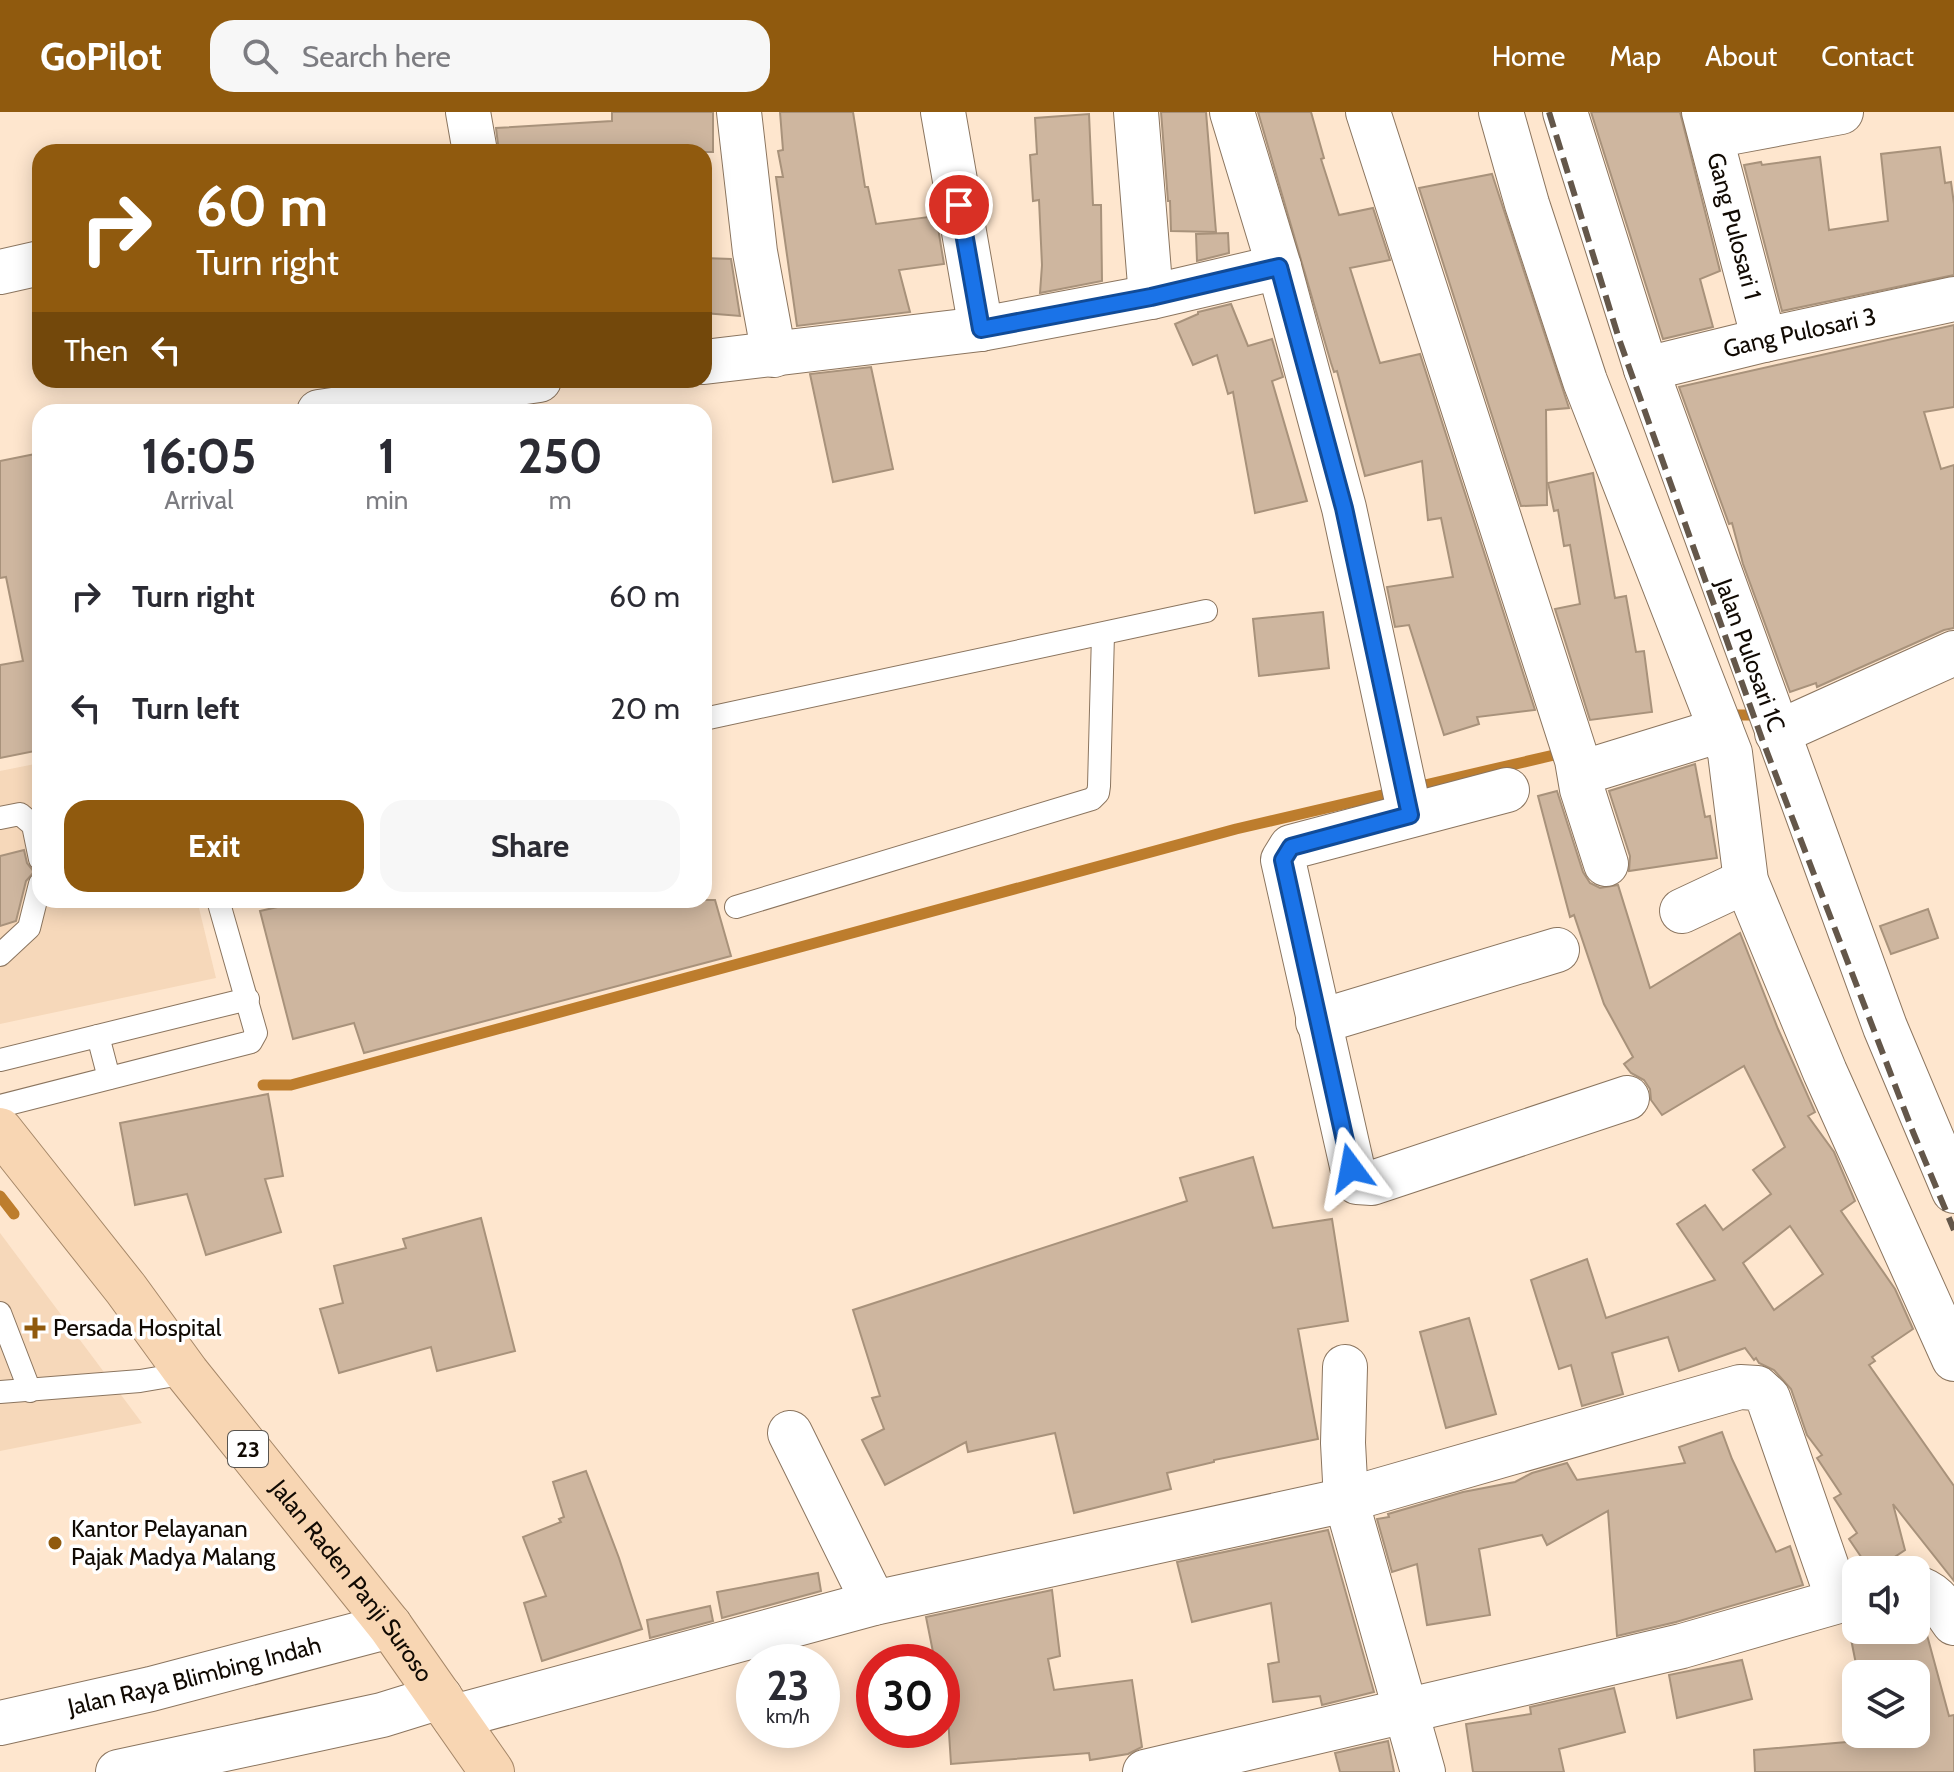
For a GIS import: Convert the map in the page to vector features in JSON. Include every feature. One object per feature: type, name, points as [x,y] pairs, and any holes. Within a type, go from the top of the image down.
[{"type":"highway","name":"Jalan Raden Panji Suroso","points":[[0,1130],[126,1289],[187,1373],[390,1626],[492,1772]]},
{"type":"street","points":[[468,112],[474,144]]},
{"type":"street","points":[[739,112],[755,252],[774,355]]},
{"type":"street","points":[[943,112],[981,329]]},
{"type":"street","points":[[1136,112],[1151,297]]},
{"type":"street","points":[[1232,112],[1279,267],[1344,508],[1406,795]]},
{"type":"street","points":[[1368,112],[1575,756],[1606,864]]},
{"type":"street","points":[[1501,112],[1527,204],[1585,381],[1730,753],[1746,881],[1825,1072],[1954,1359]]},
{"type":"street","name":"Jalan Pulosari 1C","points":[[1565,112],[1646,369],[1885,1027],[1954,1191]]},
{"type":"street","points":[[1708,124],[1841,112]]},
{"type":"street","name":"Gang Pulosari 1","points":[[1708,124],[1764,340]]},
{"type":"street","points":[[0,272],[32,265]]},
{"type":"street","points":[[712,361],[981,329],[1151,297],[1279,267]]},
{"type":"street","name":"Gang Pulosari 3","points":[[1646,369],[1954,299]]},
{"type":"street","points":[[389,404],[521,389]]},
{"type":"street","points":[[1772,718],[1954,653]]},
{"type":"street","points":[[1575,756],[1721,730]]},
{"type":"street","points":[[1507,790],[1406,795],[1286,852],[1283,860],[1351,1168],[1357,1182],[1363,1184],[1627,1098]]},
{"type":"street","points":[[1682,911],[1746,881]]},
{"type":"street","points":[[1318,1022],[1557,950]]},
{"type":"street","points":[[1345,1367],[1343,1443],[1346,1500],[1423,1772]]},
{"type":"street","points":[[118,1772],[382,1715],[447,1707],[874,1603],[1346,1500],[1731,1388],[1751,1387],[1762,1390],[1768,1398],[1842,1585]]},
{"type":"street","points":[[790,1433],[874,1603]]},
{"type":"street","points":[[1930,1592],[1954,1623]]},
{"type":"street","points":[[1145,1772],[1682,1646],[1842,1599]]},
{"type":"street","name":"Jalan Raya Blimbing Indah","points":[[0,1723],[151,1689],[390,1626]]},
{"type":"lane","points":[[712,717],[1206,611]]},
{"type":"lane","points":[[736,907],[1092,799],[1098,793],[1099,786],[1103,634]]},
{"type":"lane","points":[[0,818],[20,814],[32,824]]},
{"type":"lane","points":[[0,955],[29,928],[34,908]]},
{"type":"lane","points":[[0,1106],[251,1042],[256,1033],[220,908]]},
{"type":"lane","points":[[0,1060],[248,999]]},
{"type":"lane","points":[[98,1036],[109,1078]]},
{"type":"lane","points":[[0,1313],[30,1391]]},
{"type":"lane","points":[[0,1392],[140,1381],[187,1373]]},
{"type":"shaded area","points":[[32,765],[32,908],[199,908],[216,978],[0,1024],[0,771]]},
{"type":"shaded area","name":"Persada Hospital","points":[[0,1233],[142,1423],[0,1451]]},
{"type":"building","points":[[612,112],[713,112],[713,152],[712,144],[498,144],[496,128],[612,121]]},
{"type":"building","points":[[780,112],[853,112],[865,187],[868,187],[876,224],[936,216],[944,264],[899,270],[910,312],[797,326],[776,177],[783,177],[778,151],[783,150]]},
{"type":"building","points":[[1161,112],[1206,112],[1216,232],[1171,231]]},
{"type":"building","points":[[1258,112],[1311,112],[1324,158],[1321,159],[1339,215],[1373,208],[1390,260],[1350,268],[1380,363],[1420,354],[1535,710],[1477,717],[1479,724],[1444,735],[1409,625],[1395,627],[1387,587],[1453,577],[1441,518],[1428,520],[1422,461],[1365,476],[1337,371],[1334,372],[1331,363]]},
{"type":"building","points":[[1591,112],[1680,112],[1720,271],[1700,279],[1713,327],[1663,339]]},
{"type":"building","points":[[1089,114],[1093,205],[1101,205],[1102,281],[1040,293],[1039,200],[1033,201],[1030,155],[1037,154],[1035,118]]},
{"type":"building","points":[[1940,147],[1945,183],[1951,182],[1954,204],[1954,275],[1782,311],[1744,165],[1820,157],[1829,230],[1888,221],[1881,154]]},
{"type":"building","points":[[1492,174],[1569,408],[1546,410],[1547,505],[1521,506],[1419,188]]},
{"type":"building","points":[[1228,233],[1229,253],[1197,261],[1196,234]]},
{"type":"building","points":[[712,258],[731,259],[740,316],[712,314]]},
{"type":"building","points":[[1231,304],[1248,346],[1272,339],[1283,377],[1272,381],[1307,501],[1255,513],[1233,392],[1228,394],[1217,355],[1193,365],[1175,324],[1198,312]]},
{"type":"building","points":[[1954,325],[1954,407],[1924,412],[1941,469],[1954,465],[1954,628],[1817,687],[1816,683],[1790,692],[1743,564],[1732,523],[1729,524],[1679,387]]},
{"type":"building","points":[[871,367],[893,469],[833,482],[810,374]]},
{"type":"building","points":[[32,455],[32,752],[0,758],[0,665],[23,661],[6,577],[0,578],[0,461]]},
{"type":"building","points":[[1593,473],[1615,598],[1626,596],[1636,652],[1644,651],[1652,712],[1590,720],[1555,609],[1580,604],[1570,545],[1564,546],[1558,510],[1554,511],[1548,483]]},
{"type":"building","points":[[1323,612],[1329,668],[1259,676],[1253,619]]},
{"type":"building","points":[[1695,764],[1705,817],[1710,816],[1717,858],[1629,871],[1630,856],[1609,791]]},
{"type":"building","points":[[1557,791],[1583,872],[1590,883],[1600,888],[1618,885],[1650,988],[1740,933],[1815,1112],[1808,1116],[1834,1152],[1855,1201],[1841,1211],[1895,1289],[1913,1329],[1872,1357],[1875,1361],[1869,1365],[1954,1486],[1954,1581],[1893,1504],[1905,1550],[1896,1556],[1861,1556],[1849,1539],[1857,1533],[1834,1498],[1841,1494],[1817,1458],[1822,1455],[1807,1435],[1791,1389],[1774,1370],[1759,1363],[1756,1358],[1754,1360],[1745,1348],[1679,1371],[1668,1337],[1612,1353],[1623,1394],[1582,1406],[1571,1365],[1559,1369],[1531,1280],[1587,1259],[1606,1318],[1715,1280],[1677,1224],[1705,1205],[1723,1230],[1771,1194],[1753,1170],[1785,1147],[1744,1066],[1662,1115],[1651,1100],[1650,1089],[1644,1080],[1631,1073],[1624,1064],[1633,1057],[1604,1004],[1574,915],[1570,917],[1538,796]],"holes":[[[1790,1226],[1823,1274],[1774,1310],[1743,1263]]]},
{"type":"building","points":[[24,850],[32,874],[26,881],[16,921],[0,926],[0,856]]},
{"type":"building","points":[[712,900],[715,900],[731,956],[364,1053],[354,1023],[293,1039],[260,911],[273,908],[712,908]]},
{"type":"building","points":[[1928,909],[1938,938],[1891,954],[1880,926]]},
{"type":"building","points":[[268,1094],[283,1176],[265,1179],[281,1232],[206,1255],[187,1194],[135,1205],[120,1123]]},
{"type":"building","points":[[1253,1157],[1273,1228],[1332,1219],[1348,1321],[1298,1329],[1318,1439],[1167,1473],[1171,1489],[1074,1513],[1055,1433],[968,1452],[966,1442],[885,1485],[862,1440],[884,1429],[872,1398],[880,1396],[853,1310],[1187,1201],[1180,1178]]},
{"type":"building","points":[[481,1218],[515,1351],[437,1371],[431,1347],[339,1373],[320,1309],[343,1303],[334,1266],[406,1248],[403,1239]]},
{"type":"building","points":[[1469,1318],[1496,1414],[1446,1428],[1420,1332]]},
{"type":"building","points":[[1722,1432],[1776,1552],[1790,1546],[1803,1585],[1617,1636],[1608,1511],[1547,1545],[1542,1535],[1479,1549],[1490,1615],[1427,1625],[1417,1564],[1392,1572],[1377,1519],[1389,1517],[1388,1514],[1463,1492],[1515,1482],[1532,1473],[1567,1463],[1577,1480],[1685,1463],[1679,1447]]},
{"type":"building","points":[[586,1471],[642,1629],[542,1661],[524,1603],[546,1596],[523,1537],[561,1522],[559,1519],[564,1517],[553,1482]]},
{"type":"building","points":[[1328,1530],[1374,1692],[1322,1705],[1320,1696],[1273,1702],[1268,1664],[1279,1662],[1271,1603],[1192,1622],[1177,1562]]},
{"type":"building","points":[[818,1573],[821,1591],[722,1618],[717,1592]]},
{"type":"building","points":[[1052,1590],[1060,1656],[1048,1659],[1054,1690],[1132,1680],[1142,1747],[1128,1754],[1090,1760],[1089,1753],[951,1764],[950,1748],[960,1748],[960,1644],[931,1644],[926,1617]]},
{"type":"building","points":[[710,1606],[713,1621],[650,1638],[647,1620]]},
{"type":"building","points":[[1852,1644],[1929,1644],[1949,1716],[1954,1715],[1954,1772],[1755,1772],[1754,1750],[1842,1742],[1842,1748],[1930,1748],[1930,1660],[1855,1660]]},
{"type":"building","points":[[1742,1660],[1752,1699],[1677,1718],[1669,1675]]},
{"type":"building","points":[[1614,1688],[1625,1732],[1559,1749],[1564,1772],[1473,1772],[1466,1724],[1531,1714],[1530,1707]]},
{"type":"building","points":[[1388,1741],[1394,1772],[1340,1772],[1335,1753]]},
{"type":"waterway","points":[[1735,715],[1762,715]]},
{"type":"waterway","points":[[1412,788],[1567,752]]},
{"type":"waterway","points":[[263,1085],[291,1085],[1236,829],[1395,792]]},
{"type":"waterway","points":[[0,1196],[14,1214]]},
{"type":"railway","points":[[1549,112],[1619,339],[1762,739],[1913,1132],[1954,1230]]},
{"type":"place","name":"Persada Hospital","points":[[35,1328]]},
{"type":"place","name":"Kantor Pelayanan Pajak Madya Malang","points":[[55,1543]]},
{"type":"route","points":[[959,205],[981,329],[1151,297],[1279,267],[1344,508],[1410,815],[1291,847],[1283,860],[1351,1168]]}]
